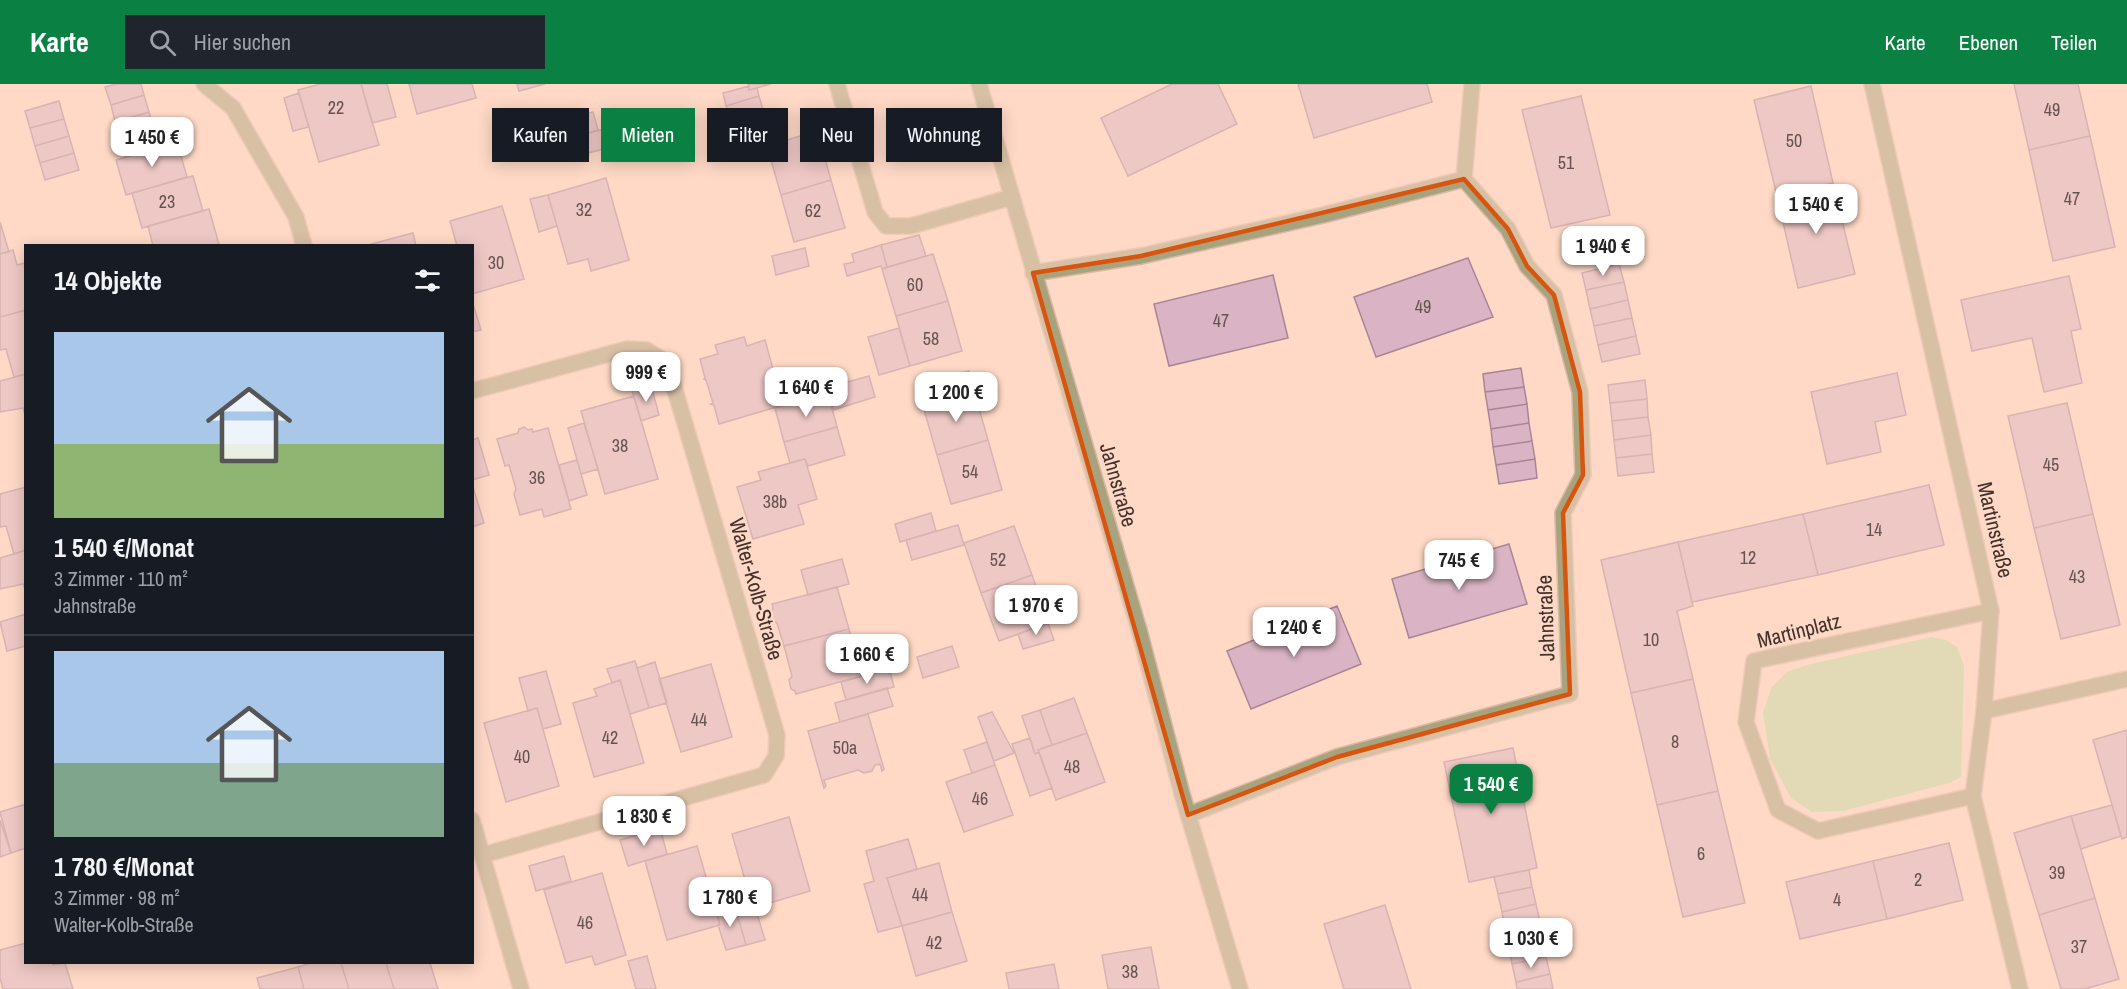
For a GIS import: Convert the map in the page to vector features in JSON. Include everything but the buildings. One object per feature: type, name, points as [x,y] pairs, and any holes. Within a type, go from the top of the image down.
[{"type":"street","points":[[204,84],[233,108],[296,217],[303,244]]},
{"type":"street","points":[[837,84],[875,212],[886,226],[911,226],[1012,197]]},
{"type":"street","name":"Jahnstraße","points":[[979,84],[1139,630],[1188,815],[1240,989]]},
{"type":"street","points":[[1034,273],[1141,256],[1323,215],[1464,179],[1473,84]]},
{"type":"street","name":"Martinstraße","points":[[1872,84],[1991,610],[1984,711],[1973,796],[2020,989]]},
{"type":"street","name":"Jahnstraße","points":[[1188,815],[1337,757],[1570,694],[1563,513],[1583,475],[1580,392],[1554,295],[1527,266],[1508,229],[1464,179]]},
{"type":"street","name":"Walter-Kolb-Straße","points":[[474,390],[627,349],[647,350],[667,363],[777,735],[776,756],[764,775],[483,855]]},
{"type":"street","name":"Martinplatz","points":[[1973,796],[1818,831],[1778,810],[1746,723],[1754,661],[1991,610]]},
{"type":"street","points":[[1984,711],[2127,679]]},
{"type":"street","points":[[474,826],[521,989]]},
{"type":"highlighted area","points":[[1464,179],[1508,229],[1527,266],[1554,295],[1580,392],[1583,475],[1563,513],[1570,694],[1337,757],[1188,815],[1033,273],[1141,256]]},
{"type":"green space","points":[[1931,637],[1946,640],[1957,647],[1964,665],[1961,777],[1949,783],[1843,811],[1812,812],[1791,798],[1770,759],[1763,712],[1772,687],[1787,672],[1807,665]]}]
